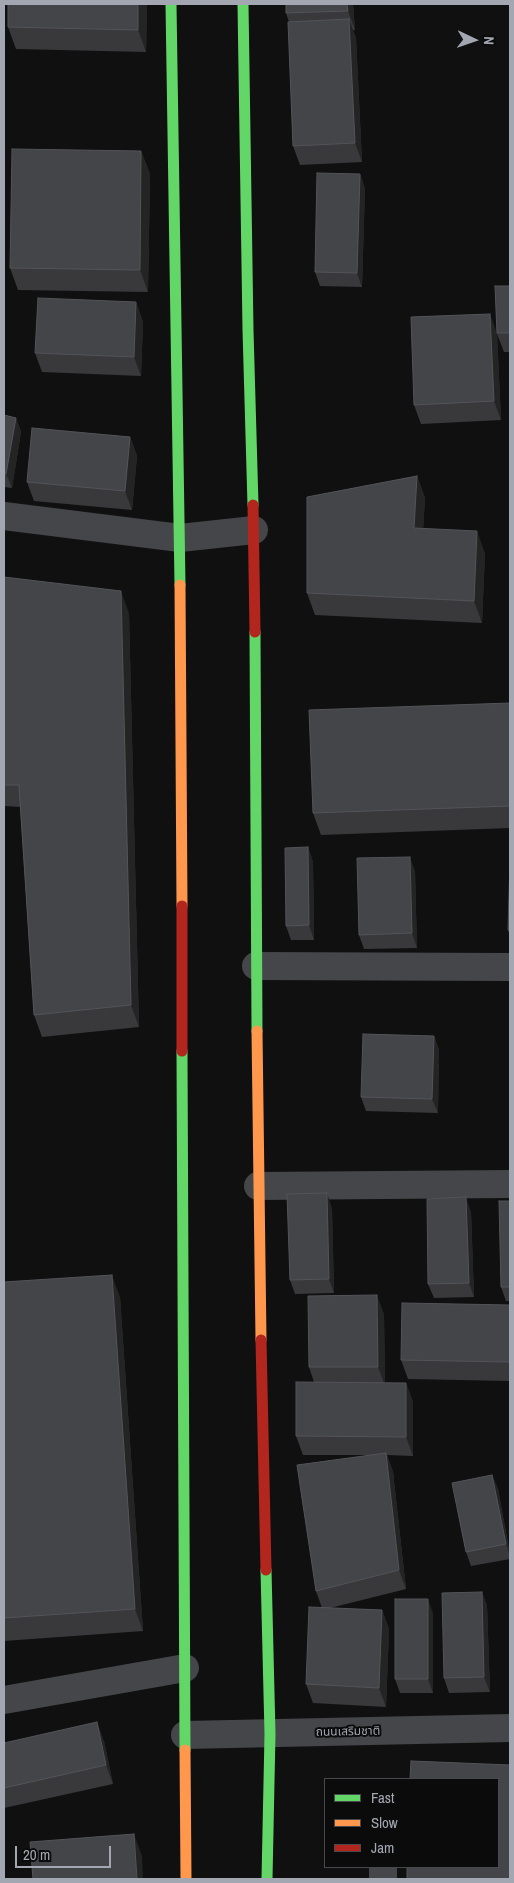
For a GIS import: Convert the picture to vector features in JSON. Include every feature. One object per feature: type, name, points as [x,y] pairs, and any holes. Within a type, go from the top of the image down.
[{"type":"main road","points":[[171,4],[180,538],[186,1879]]},
{"type":"main road","points":[[243,4],[248,330],[254,530],[258,1186],[270,1734],[267,1879]]},
{"type":"street","points":[[4,516],[180,538],[254,530]]},
{"type":"street","points":[[256,966],[510,967]]},
{"type":"street","points":[[258,1186],[510,1184]]},
{"type":"street","points":[[4,1700],[185,1668]]},
{"type":"street","name":"ถนนเสริมชาติ","points":[[186,1735],[510,1728]]},
{"type":"building","points":[[8,4],[138,4],[138,30],[8,27]]},
{"type":"building","points":[[286,4],[347,4],[348,11],[286,13]]},
{"type":"building","points":[[349,19],[355,143],[293,146],[288,22]]},
{"type":"building","points":[[12,149],[141,151],[140,270],[10,268]]},
{"type":"building","points":[[317,173],[360,174],[357,273],[315,272]]},
{"type":"building","points":[[495,286],[510,286],[510,333],[497,333]]},
{"type":"building","points":[[38,298],[136,302],[134,357],[35,353]]},
{"type":"building","points":[[490,314],[494,401],[414,405],[411,317]]},
{"type":"building","points":[[4,415],[16,418],[6,474],[4,473]]},
{"type":"building","points":[[32,428],[130,437],[125,491],[27,482]]},
{"type":"building","points":[[417,476],[414,528],[477,531],[474,601],[307,593],[307,497]]},
{"type":"building","points":[[4,577],[121,591],[131,1005],[34,1015],[19,785],[4,785]]},
{"type":"building","points":[[510,703],[510,806],[313,813],[309,710]]},
{"type":"building","points":[[308,847],[309,925],[286,926],[285,848]]},
{"type":"building","points":[[410,857],[412,933],[359,935],[357,858]]},
{"type":"building","points":[[510,861],[510,930],[508,930]]},
{"type":"building","points":[[363,1034],[434,1036],[432,1099],[361,1097]]},
{"type":"building","points":[[327,1193],[329,1279],[290,1280],[287,1194]]},
{"type":"building","points":[[466,1197],[469,1283],[428,1284],[427,1199]]},
{"type":"building","points":[[499,1201],[510,1201],[510,1287],[501,1287]]},
{"type":"building","points":[[112,1275],[135,1609],[4,1618],[4,1282]]},
{"type":"building","points":[[377,1295],[378,1367],[309,1367],[308,1296]]},
{"type":"building","points":[[402,1303],[510,1305],[510,1362],[401,1360]]},
{"type":"building","points":[[296,1382],[406,1383],[406,1437],[296,1436]]},
{"type":"building","points":[[386,1453],[399,1570],[316,1591],[297,1465]]},
{"type":"building","points":[[492,1475],[506,1544],[466,1552],[452,1483]]},
{"type":"building","points":[[482,1592],[484,1677],[444,1678],[442,1593]]},
{"type":"building","points":[[395,1599],[428,1599],[428,1679],[395,1679]]},
{"type":"building","points":[[309,1607],[382,1610],[379,1688],[306,1684]]},
{"type":"building","points":[[97,1722],[106,1765],[4,1788],[4,1743]]},
{"type":"building","points":[[411,1761],[510,1765],[510,1879],[407,1879],[407,1868],[499,1868],[499,1778],[410,1778]]},
{"type":"building","points":[[134,1834],[137,1879],[33,1879],[30,1842]]},
{"type":"traffic: fast","points":[[171,4],[180,585]]},
{"type":"traffic: fast","points":[[243,4],[248,330],[253,505]]},
{"type":"traffic: fast","points":[[255,632],[257,1031]]},
{"type":"traffic: fast","points":[[182,1051],[185,1750]]},
{"type":"traffic: fast","points":[[266,1570],[270,1734],[267,1879]]},
{"type":"traffic: slow","points":[[180,585],[182,906]]},
{"type":"traffic: slow","points":[[257,1031],[261,1340]]},
{"type":"traffic: slow","points":[[185,1750],[186,1879]]},
{"type":"traffic: jam","points":[[253,505],[255,632]]},
{"type":"traffic: jam","points":[[182,906],[182,1051]]},
{"type":"traffic: jam","points":[[261,1340],[266,1570]]}]
